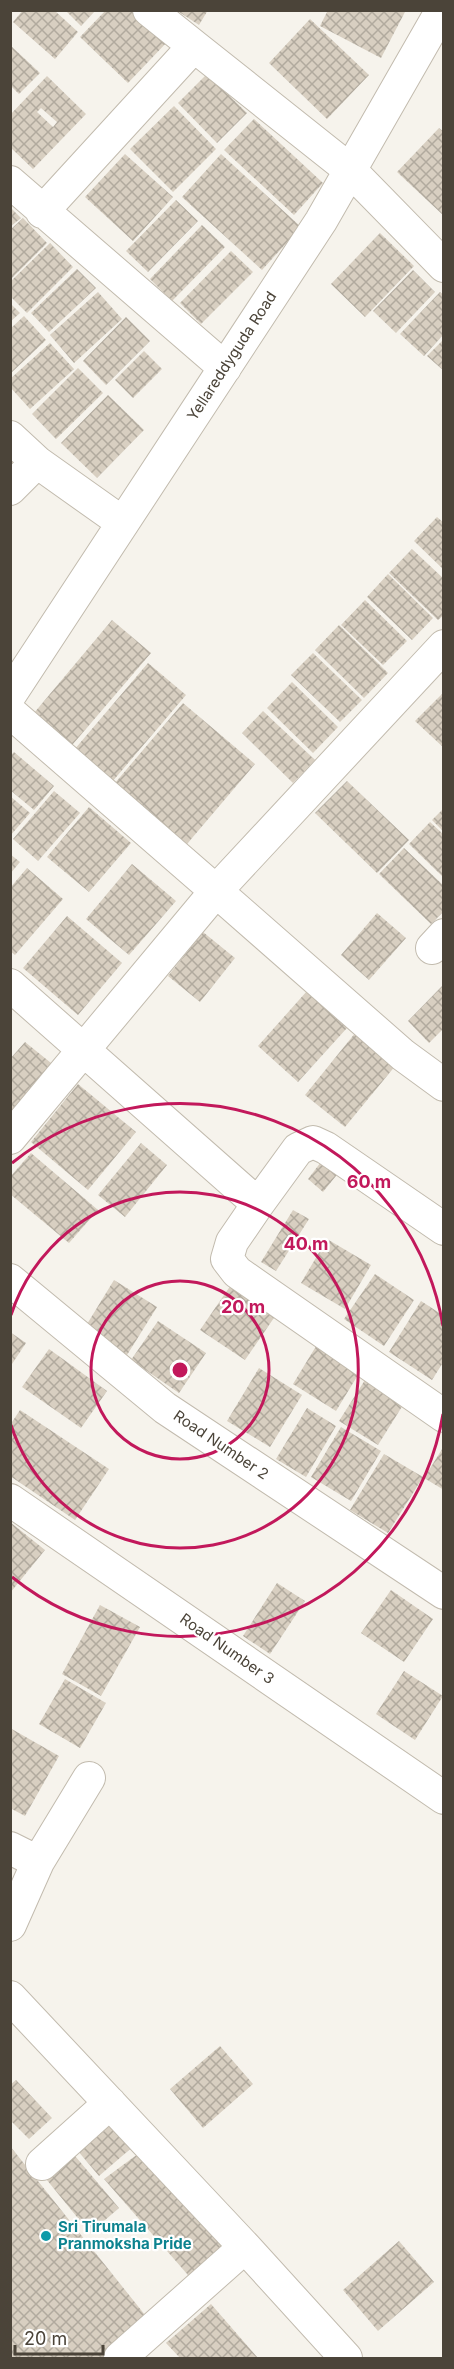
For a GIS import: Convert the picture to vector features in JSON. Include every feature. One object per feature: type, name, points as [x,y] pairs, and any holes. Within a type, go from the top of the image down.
[{"type":"street","points":[[149,10],[350,170],[444,266]]},
{"type":"street","name":"Yellareddyguda Road","points":[[10,695],[321,221],[442,10]]},
{"type":"street","points":[[42,212],[194,46]]},
{"type":"street","points":[[10,182],[225,368]]},
{"type":"street","points":[[10,437],[37,462],[123,524]]},
{"type":"street","points":[[10,489],[37,462]]},
{"type":"street","points":[[10,1138],[216,891],[444,646]]},
{"type":"street","points":[[10,712],[403,1055],[444,1085]]},
{"type":"street","points":[[10,985],[258,1204]]},
{"type":"street","points":[[444,1229],[326,1148],[313,1142],[298,1149],[232,1242],[227,1258],[237,1272],[444,1416]]},
{"type":"street","name":"Road Number 2","points":[[10,1280],[165,1408],[444,1593]]},
{"type":"street","name":"Road Number 3","points":[[10,1500],[444,1798]]},
{"type":"street","points":[[10,1925],[38,1862],[89,1778]]},
{"type":"street","points":[[10,1848],[38,1862]]},
{"type":"street","points":[[10,1997],[346,2358]]},
{"type":"street","points":[[42,2164],[110,2103]]},
{"type":"street","points":[[120,2358],[245,2247]]},
{"type":"building","points":[[23,10],[54,10],[78,32],[55,59],[13,22]]},
{"type":"building","points":[[65,10],[96,10],[81,26]]},
{"type":"building","points":[[106,10],[139,10],[169,40],[128,83],[80,37]]},
{"type":"building","points":[[176,10],[208,10],[199,25]]},
{"type":"building","points":[[328,10],[406,10],[381,58],[320,26]]},
{"type":"building","points":[[310,19],[369,75],[327,119],[269,63]]},
{"type":"building","points":[[10,45],[40,73],[19,94],[10,85]]},
{"type":"building","points":[[207,74],[247,113],[217,143],[178,103]]},
{"type":"building","points":[[47,76],[86,114],[33,169],[10,147],[10,115]],"holes":[[[41,108],[57,122],[53,127],[37,112]]]},
{"type":"building","points":[[174,106],[216,149],[173,192],[130,149]]},
{"type":"building","points":[[254,119],[323,183],[294,215],[224,150]]},
{"type":"building","points":[[439,128],[444,132],[444,216],[397,172]]},
{"type":"building","points":[[125,154],[173,197],[133,241],[85,197]]},
{"type":"building","points":[[221,154],[301,227],[262,270],[182,197]]},
{"type":"building","points":[[176,200],[198,221],[148,272],[126,251]]},
{"type":"building","points":[[10,207],[21,218],[10,227]]},
{"type":"building","points":[[23,218],[47,243],[10,280],[10,230]]},
{"type":"building","points":[[202,225],[225,247],[172,301],[150,279]]},
{"type":"building","points":[[380,233],[414,266],[365,317],[331,284]]},
{"type":"building","points":[[50,243],[73,267],[27,313],[10,296],[10,282]]},
{"type":"building","points":[[231,251],[253,272],[201,324],[180,303]]},
{"type":"building","points":[[77,269],[96,288],[49,332],[31,313]]},
{"type":"building","points":[[413,270],[435,292],[396,333],[373,311]]},
{"type":"building","points":[[98,292],[122,319],[74,363],[50,335]]},
{"type":"building","points":[[440,292],[444,295],[444,334],[424,356],[400,334]]},
{"type":"building","points":[[10,303],[20,313],[10,322]]},
{"type":"building","points":[[24,316],[46,340],[10,374],[10,329]]},
{"type":"building","points":[[126,317],[150,341],[106,385],[83,361]]},
{"type":"building","points":[[444,339],[444,371],[427,356]]},
{"type":"building","points":[[50,343],[74,369],[30,409],[10,387],[10,379]]},
{"type":"building","points":[[144,351],[162,369],[133,398],[115,380]]},
{"type":"building","points":[[78,368],[103,393],[56,439],[32,414]]},
{"type":"building","points":[[108,395],[144,430],[97,478],[61,443]]},
{"type":"building","points":[[437,517],[444,523],[444,570],[414,541]]},
{"type":"building","points":[[412,549],[444,579],[444,615],[438,620],[389,573]]},
{"type":"building","points":[[388,574],[433,618],[412,640],[367,597]]},
{"type":"building","points":[[365,600],[407,641],[383,665],[341,625]]},
{"type":"building","points":[[112,620],[151,653],[67,751],[29,719]]},
{"type":"building","points":[[339,625],[388,673],[364,698],[315,650]]},
{"type":"building","points":[[313,653],[362,700],[340,722],[291,675]]},
{"type":"building","points":[[148,663],[186,695],[112,782],[74,750]]},
{"type":"building","points":[[292,682],[338,727],[313,753],[267,708]]},
{"type":"building","points":[[444,692],[444,748],[415,721]]},
{"type":"building","points":[[183,703],[255,764],[187,844],[115,783]]},
{"type":"building","points":[[263,711],[315,760],[293,783],[242,733]]},
{"type":"building","points":[[14,752],[54,786],[34,810],[10,790],[10,756]]},
{"type":"building","points":[[347,781],[409,840],[377,873],[315,813]]},
{"type":"building","points":[[54,791],[80,813],[38,861],[13,839]]},
{"type":"building","points":[[10,796],[30,813],[10,836]]},
{"type":"building","points":[[89,807],[131,843],[89,892],[47,857]]},
{"type":"building","points":[[444,808],[444,832],[432,820]]},
{"type":"building","points":[[430,822],[444,835],[444,878],[409,844]]},
{"type":"building","points":[[404,848],[444,886],[444,911],[431,924],[379,874]]},
{"type":"building","points":[[10,854],[20,862],[10,874]]},
{"type":"building","points":[[132,864],[176,901],[129,955],[86,919]]},
{"type":"building","points":[[27,868],[63,899],[15,955],[10,951],[10,888]]},
{"type":"building","points":[[377,913],[406,938],[369,980],[341,955]]},
{"type":"building","points":[[67,916],[122,963],[78,1015],[23,968]]},
{"type":"building","points":[[203,932],[235,958],[200,1002],[168,976]]},
{"type":"building","points":[[444,984],[444,1028],[429,1043],[408,1021]]},
{"type":"building","points":[[307,991],[347,1028],[298,1082],[258,1046]]},
{"type":"building","points":[[356,1032],[396,1065],[345,1127],[305,1095]]},
{"type":"building","points":[[25,1042],[61,1071],[10,1133],[10,1059]]},
{"type":"building","points":[[78,1084],[136,1132],[88,1190],[31,1142]]},
{"type":"building","points":[[141,1143],[167,1165],[125,1217],[98,1195]]},
{"type":"building","points":[[31,1153],[98,1210],[69,1243],[10,1194],[10,1177]]},
{"type":"building","points":[[324,1158],[340,1171],[323,1192],[308,1179]]},
{"type":"building","points":[[293,1210],[309,1219],[276,1271],[261,1262]]},
{"type":"building","points":[[327,1239],[371,1265],[345,1309],[301,1283]]},
{"type":"building","points":[[375,1274],[414,1300],[384,1346],[344,1319]]},
{"type":"building","points":[[114,1280],[157,1307],[127,1355],[84,1329]]},
{"type":"building","points":[[233,1282],[278,1312],[245,1360],[200,1330]]},
{"type":"building","points":[[421,1301],[444,1316],[444,1361],[432,1380],[389,1352]]},
{"type":"building","points":[[158,1321],[206,1353],[179,1393],[131,1360]]},
{"type":"building","points":[[10,1332],[26,1343],[10,1367]]},
{"type":"building","points":[[318,1343],[361,1370],[336,1411],[293,1384]]},
{"type":"building","points":[[49,1349],[107,1391],[81,1428],[22,1387]]},
{"type":"building","points":[[259,1368],[302,1395],[270,1447],[227,1421]]},
{"type":"building","points":[[370,1372],[408,1397],[378,1445],[339,1421]]},
{"type":"building","points":[[307,1408],[336,1426],[306,1477],[276,1459]]},
{"type":"building","points":[[20,1410],[109,1469],[75,1520],[10,1476],[10,1425]]},
{"type":"building","points":[[341,1427],[381,1451],[351,1501],[311,1477]]},
{"type":"building","points":[[444,1446],[444,1490],[424,1478]]},
{"type":"building","points":[[384,1454],[423,1477],[388,1533],[350,1510]]},
{"type":"building","points":[[10,1522],[45,1550],[10,1593]]},
{"type":"building","points":[[277,1583],[305,1601],[270,1654],[243,1636]]},
{"type":"building","points":[[391,1590],[433,1619],[404,1662],[361,1633]]},
{"type":"building","points":[[100,1605],[140,1627],[101,1696],[62,1674]]},
{"type":"building","points":[[404,1671],[443,1696],[415,1740],[376,1714]]},
{"type":"building","points":[[65,1679],[106,1703],[80,1748],[39,1724]]},
{"type":"building","points":[[10,1728],[59,1756],[25,1816],[10,1808]]},
{"type":"building","points":[[220,2046],[253,2084],[203,2128],[170,2089]]},
{"type":"building","points":[[16,2080],[52,2118],[29,2139],[10,2120],[10,2085]]},
{"type":"building","points":[[108,2112],[136,2144],[99,2176],[72,2144]]},
{"type":"building","name":"Sri Tirumala Pranmoksha Pride","points":[[10,2146],[153,2325],[111,2358],[10,2358]]},
{"type":"building","points":[[146,2148],[236,2244],[195,2283],[104,2179]]},
{"type":"building","points":[[70,2150],[119,2208],[90,2233],[42,2174]]},
{"type":"building","points":[[399,2241],[434,2282],[378,2331],[343,2290]]},
{"type":"building","points":[[211,2304],[258,2358],[180,2358],[166,2343]]},
{"type":"place","name":"Sri Tirumala Pranmoksha Pride","points":[[46,2236]]}]
